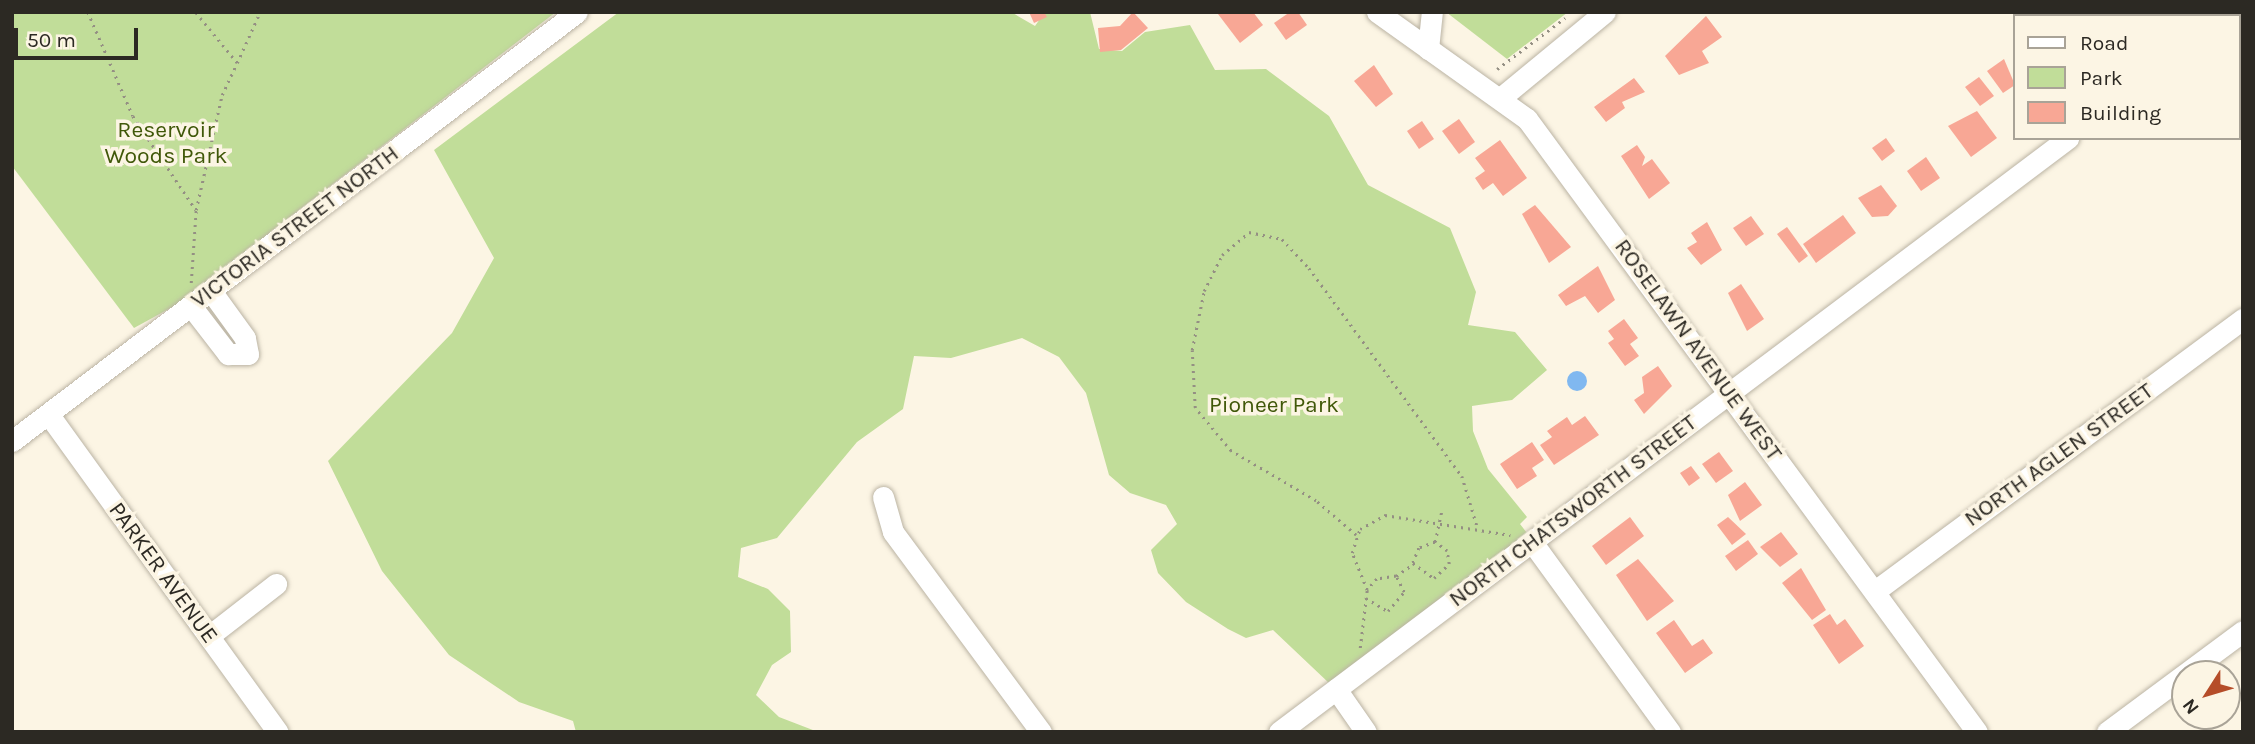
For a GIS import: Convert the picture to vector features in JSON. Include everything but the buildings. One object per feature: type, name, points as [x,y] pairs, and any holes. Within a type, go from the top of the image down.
[{"type":"street","name":"VICTORIA STREET NORTH","points":[[12,440],[49,415],[199,296],[577,12]]},
{"type":"street","name":"ROSELAWN AVENUE WEST","points":[[1377,12],[1428,49],[1503,96],[1550,148],[1977,732]]},
{"type":"street","points":[[1428,49],[1432,12]]},
{"type":"street","points":[[1503,96],[1605,12]]},
{"type":"street","name":"NORTH CHATSWORTH STREET","points":[[1279,732],[2065,140]]},
{"type":"street","name":"NORTH AGLEN STREET","points":[[1875,591],[2243,319]]},
{"type":"street","name":"PARKER AVENUE","points":[[49,415],[278,732]]},
{"type":"street","points":[[883,496],[893,532],[1041,732]]},
{"type":"street","points":[[1529,544],[1670,732]]},
{"type":"street","points":[[209,636],[276,584]]},
{"type":"street","points":[[2107,732],[2243,631]]},
{"type":"street","points":[[1336,689],[1366,732]]},
{"type":"path","points":[[88,12],[133,116],[196,211]]},
{"type":"path","points":[[195,12],[237,63]]},
{"type":"path","points":[[199,296],[196,211],[222,95],[260,12]]},
{"type":"path","points":[[1497,69],[1573,12]]},
{"type":"path","points":[[1356,535],[1316,501],[1231,451],[1195,408],[1192,350],[1204,291],[1222,255],[1249,232],[1282,239],[1308,268],[1462,476],[1478,530]]},
{"type":"path","points":[[1435,542],[1442,509]]},
{"type":"path","points":[[1365,667],[1359,658],[1367,590],[1352,553],[1356,535],[1385,515],[1518,537],[1529,544]]},
{"type":"path","points":[[1413,563],[1425,576],[1441,576],[1449,557],[1435,542]]},
{"type":"path","points":[[1367,590],[1377,579],[1396,576],[1413,563],[1419,548],[1435,542]]},
{"type":"path","points":[[1366,598],[1381,611],[1393,610],[1404,592],[1396,576]]},
{"type":"green space","name":"Reservoir Woods Park","points":[[12,12],[556,12],[176,305],[134,328],[12,166]]},
{"type":"green space","name":"Pioneer Park","points":[[619,12],[1011,12],[1035,26],[1045,12],[1090,12],[1099,49],[1122,51],[1145,32],[1190,25],[1215,70],[1266,69],[1329,116],[1368,185],[1450,228],[1476,292],[1468,325],[1515,332],[1547,370],[1512,400],[1472,406],[1473,431],[1488,469],[1527,517],[1520,524],[1527,533],[1330,684],[1273,630],[1246,638],[1186,602],[1158,573],[1151,550],[1177,524],[1166,505],[1130,493],[1109,475],[1086,393],[1059,357],[1022,338],[951,358],[914,356],[903,409],[857,442],[777,538],[741,548],[738,577],[768,589],[790,611],[791,652],[772,665],[756,695],[779,717],[818,732],[576,732],[573,721],[519,702],[449,655],[382,571],[328,461],[452,333],[494,258],[434,150]]},
{"type":"green space","points":[[1446,12],[1568,12],[1507,59]]},
{"type":"water","points":[[1577,371],[1584,374],[1587,381],[1584,388],[1577,391],[1570,388],[1567,381],[1570,374]]}]
